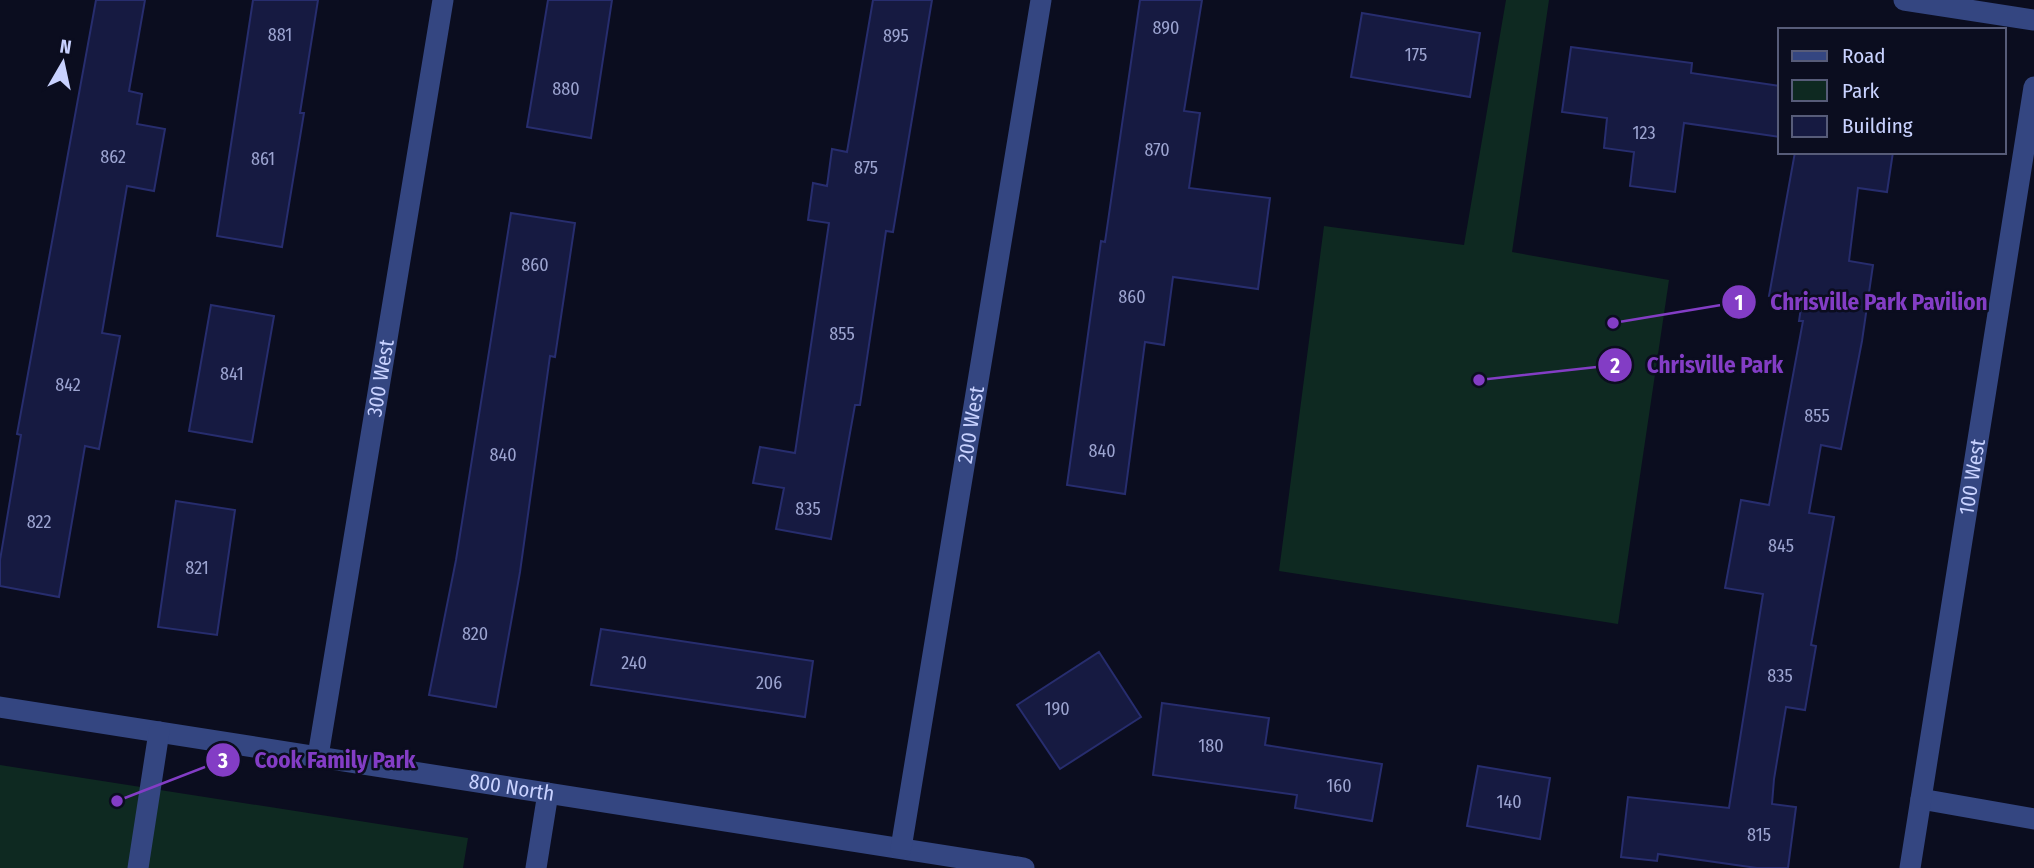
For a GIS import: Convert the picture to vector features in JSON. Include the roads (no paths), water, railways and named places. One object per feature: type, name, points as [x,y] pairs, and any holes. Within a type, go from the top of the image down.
[{"type":"street","name":"300 West","points":[[318,756],[443,0]]},
{"type":"street","name":"200 West","points":[[901,848],[1041,0]]},
{"type":"street","points":[[1904,0],[2034,20]]},
{"type":"street","name":"100 West","points":[[1910,868],[2026,189],[2034,87]]},
{"type":"street","name":"800 North","points":[[0,707],[1024,868]]},
{"type":"street","points":[[138,868],[159,732]]},
{"type":"street","points":[[536,868],[548,793]]},
{"type":"street","points":[[1921,799],[2034,819]]},
{"type":"place","name":"Chrisville Park Pavilion","points":[[1613,323]]},
{"type":"place","name":"Chrisville Park","points":[[1479,380]]},
{"type":"place","name":"Cook Family Park","points":[[117,801]]}]
